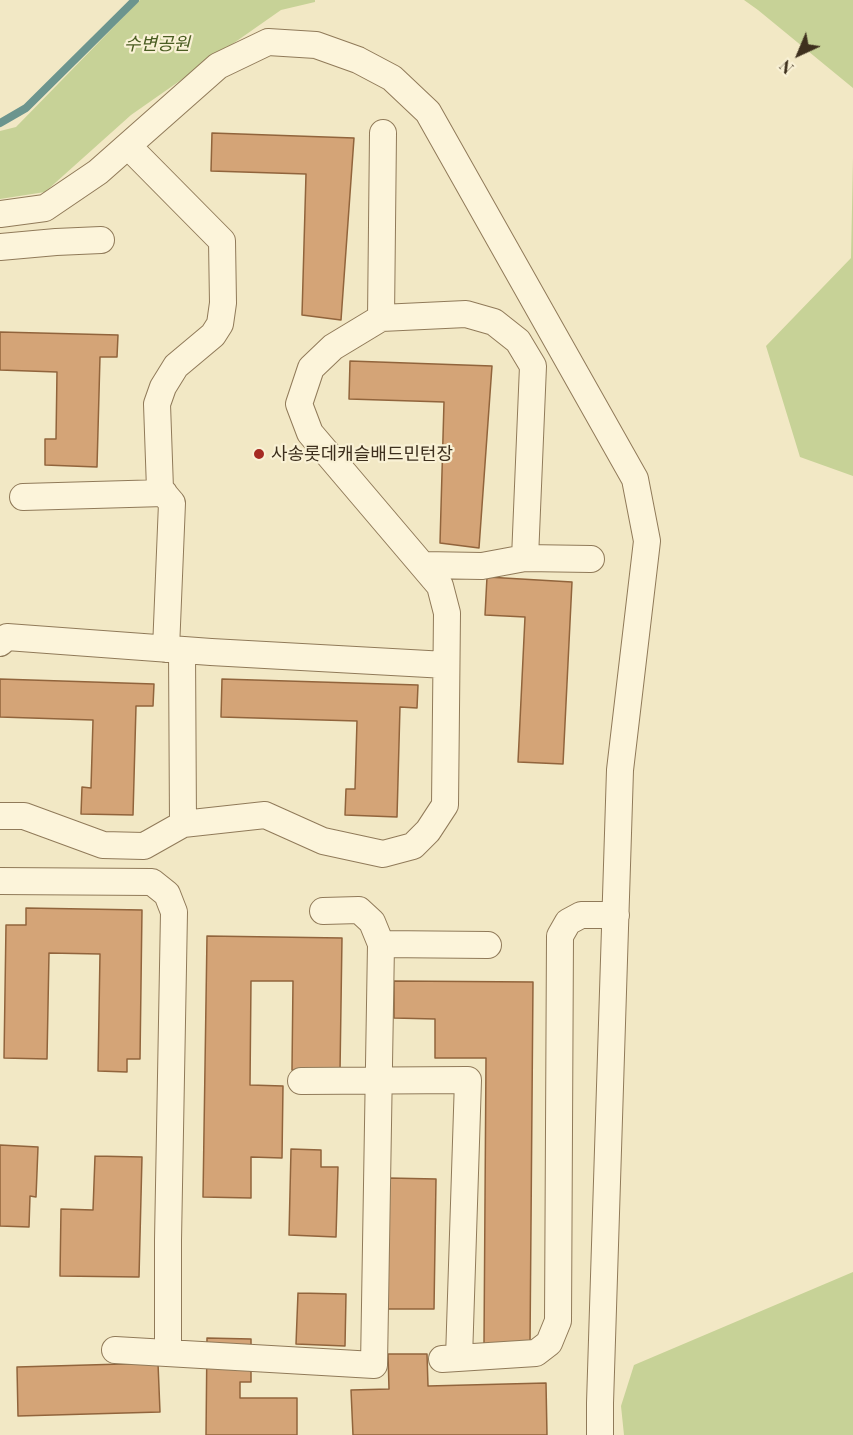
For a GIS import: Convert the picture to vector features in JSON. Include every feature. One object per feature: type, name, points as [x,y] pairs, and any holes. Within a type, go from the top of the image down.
[{"type":"lane","points":[[0,214],[45,208],[98,172],[218,66],[268,42],[316,45],[358,60],[392,78],[428,112],[635,479],[647,541],[620,770],[600,1435]]},
{"type":"lane","points":[[381,318],[384,133]]},
{"type":"lane","points":[[128,146],[222,241],[223,303],[220,324],[213,335],[176,366],[163,387],[157,404],[160,489],[172,503],[174,649],[183,824]]},
{"type":"lane","points":[[0,247],[101,240]]},
{"type":"lane","points":[[0,816],[24,816],[103,845],[144,846],[183,824],[265,815],[323,841],[383,854],[413,846],[428,831],[445,805],[447,613],[440,586],[310,433],[299,404],[311,368],[333,346],[381,318],[466,314],[494,322],[518,341],[533,366],[525,558]]},
{"type":"lane","points":[[23,497],[164,493]]},
{"type":"lane","points":[[423,565],[482,566],[525,558],[591,559]]},
{"type":"lane","points":[[0,643],[7,637],[446,665]]},
{"type":"lane","points":[[0,881],[152,882],[167,894],[174,912],[168,1353]]},
{"type":"lane","points":[[115,1350],[374,1365],[381,944],[372,922],[360,910],[323,911]]},
{"type":"lane","points":[[301,1081],[468,1080],[450,1358],[537,1353],[549,1343],[558,1321],[560,936],[568,922],[581,915],[616,915]]},
{"type":"lane","points":[[381,944],[488,945]]},
{"type":"green space","name":"수변공원","points":[[140,0],[315,0],[315,2],[281,10],[131,115],[45,192],[0,199],[0,131],[16,127]]},
{"type":"green space","points":[[744,0],[853,0],[853,88],[758,10]]},
{"type":"green space","points":[[853,158],[853,476],[800,457],[766,346],[851,258]]},
{"type":"green space","points":[[853,1272],[853,1435],[624,1435],[621,1406],[634,1365]]},
{"type":"building","points":[[212,133],[354,138],[341,320],[302,315],[306,174],[211,171]]},
{"type":"building","points":[[0,332],[118,335],[117,357],[100,357],[97,467],[45,465],[45,439],[56,439],[57,372],[0,370]]},
{"type":"building","points":[[350,361],[492,366],[479,548],[440,543],[444,402],[349,399]]},
{"type":"building","points":[[487,577],[572,582],[563,764],[518,762],[525,617],[485,615]]},
{"type":"building","points":[[0,679],[154,684],[153,706],[136,706],[133,815],[81,814],[82,787],[91,788],[93,720],[0,717]]},
{"type":"building","points":[[222,679],[418,685],[417,708],[400,707],[397,817],[345,815],[346,789],[355,789],[357,721],[221,717]]},
{"type":"building","points":[[26,908],[142,910],[140,1059],[127,1059],[127,1072],[98,1071],[100,954],[49,953],[47,1059],[4,1058],[6,925],[26,925]]},
{"type":"building","points":[[207,936],[342,938],[340,1071],[292,1070],[293,981],[251,981],[250,1085],[283,1086],[282,1158],[251,1157],[251,1198],[203,1197]]},
{"type":"building","points":[[394,981],[533,982],[530,1344],[484,1344],[486,1058],[435,1058],[435,1019],[394,1018]]},
{"type":"building","points":[[0,1145],[38,1147],[36,1197],[30,1196],[29,1227],[0,1226]]},
{"type":"building","points":[[291,1149],[321,1150],[321,1167],[338,1167],[336,1237],[289,1235]]},
{"type":"building","points":[[95,1156],[142,1157],[139,1277],[60,1276],[61,1209],[93,1210]]},
{"type":"building","points":[[389,1178],[436,1179],[434,1309],[387,1309]]},
{"type":"building","points":[[298,1293],[346,1294],[345,1346],[296,1344]]},
{"type":"building","points":[[207,1338],[251,1339],[251,1382],[240,1382],[240,1398],[297,1398],[297,1435],[206,1435]]},
{"type":"building","points":[[388,1354],[427,1354],[428,1386],[546,1383],[547,1435],[353,1435],[351,1390],[389,1389]]},
{"type":"building","points":[[158,1363],[160,1412],[18,1416],[17,1367]]},
{"type":"waterway","points":[[0,123],[26,108],[135,0]]},
{"type":"place","name":"사송롯데캐슬배드민턴장","points":[[259,454]]}]
